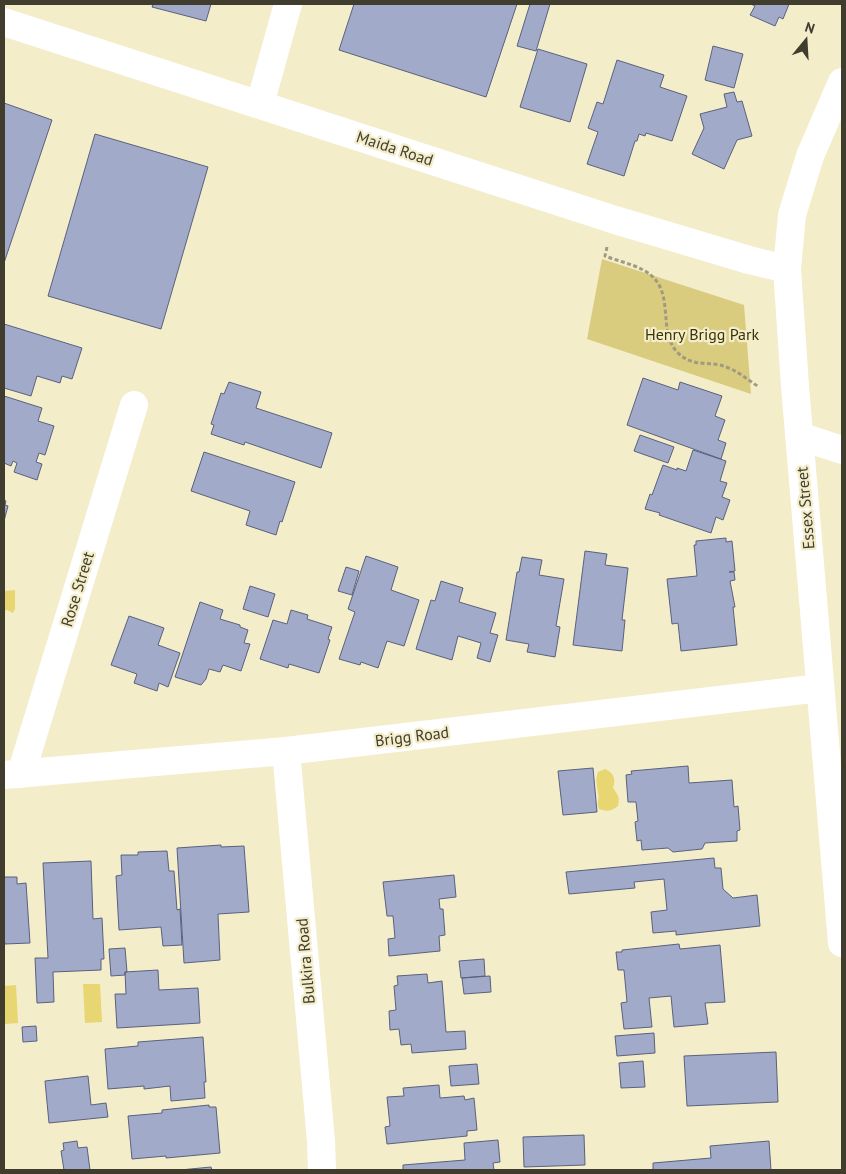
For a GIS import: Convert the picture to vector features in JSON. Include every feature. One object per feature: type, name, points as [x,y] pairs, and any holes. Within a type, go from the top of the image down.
[{"type":"street","points":[[260,104],[288,4]]},
{"type":"street","name":"Maida Road","points":[[4,22],[615,220],[749,260],[787,269]]},
{"type":"street","name":"Essex Street","points":[[842,82],[810,156],[792,215],[787,269],[799,436],[842,943]]},
{"type":"street","name":"Rose Street","points":[[12,774],[134,405]]},
{"type":"street","points":[[799,436],[842,450]]},
{"type":"street","name":"Brigg Road","points":[[12,774],[286,751],[820,688]]},
{"type":"street","name":"Bulkira Road","points":[[286,751],[322,1170]]},
{"type":"path","points":[[615,220],[605,256],[646,272],[656,282],[666,304],[666,327],[672,347],[690,361],[702,364],[723,365],[731,368],[759,387]]},
{"type":"green space","name":"Henry Brigg Park","points":[[602,259],[744,305],[751,394],[587,339]]},
{"type":"shaded area","points":[[15,590],[15,609],[13,613],[7,610],[4,611],[4,591]]},
{"type":"shaded area","points":[[605,769],[614,777],[613,788],[619,800],[618,806],[607,811],[598,807],[596,783],[598,772]]},
{"type":"shaded area","points":[[83,984],[100,984],[102,1022],[85,1023]]},
{"type":"shaded area","points":[[16,985],[18,1023],[4,1024],[4,986]]},
{"type":"building","points":[[153,4],[211,4],[206,21],[152,7]]},
{"type":"building","points":[[354,4],[517,4],[486,97],[339,50]]},
{"type":"building","points":[[530,4],[550,4],[536,51],[517,46]]},
{"type":"building","points":[[751,4],[789,4],[783,19],[779,17],[775,26],[750,15],[755,6]]},
{"type":"building","points":[[713,46],[743,54],[734,88],[705,80]]},
{"type":"building","points":[[538,49],[587,64],[570,122],[520,107]]},
{"type":"building","points":[[617,60],[664,75],[660,87],[687,96],[672,141],[646,133],[645,136],[639,134],[624,176],[587,164],[598,132],[588,128],[597,102],[603,104]]},
{"type":"building","points":[[734,92],[737,102],[742,101],[752,136],[737,140],[724,169],[692,154],[704,128],[700,114],[727,107],[724,94]]},
{"type":"building","points":[[4,103],[52,120],[4,263]]},
{"type":"building","points":[[95,134],[208,167],[161,329],[48,296]]},
{"type":"building","points":[[4,324],[82,348],[72,379],[62,376],[60,383],[37,376],[31,396],[4,388]]},
{"type":"building","points":[[643,378],[678,390],[680,382],[722,396],[715,416],[725,420],[718,440],[726,443],[721,459],[627,425]]},
{"type":"building","points":[[229,382],[261,392],[256,408],[332,433],[321,468],[245,442],[244,445],[211,434],[214,425],[211,424],[221,393],[224,394]]},
{"type":"building","points":[[4,396],[42,408],[38,421],[54,426],[45,455],[39,453],[36,462],[42,464],[37,480],[14,472],[17,463],[13,461],[11,466],[4,463]]},
{"type":"building","points":[[640,435],[674,447],[668,463],[634,451]]},
{"type":"building","points":[[693,450],[726,461],[720,481],[727,483],[722,497],[730,500],[723,520],[716,517],[711,533],[645,509],[663,465],[686,471]]},
{"type":"building","points":[[204,452],[295,482],[276,535],[246,525],[250,511],[191,491]]},
{"type":"building","points":[[4,500],[6,501],[5,505],[8,506],[4,521]]},
{"type":"building","points":[[726,538],[726,542],[732,541],[735,571],[729,572],[734,572],[735,580],[730,581],[735,607],[733,607],[737,645],[681,651],[678,623],[672,624],[667,579],[697,576],[694,545],[696,545],[696,541]]},
{"type":"building","points":[[585,551],[607,554],[605,565],[628,568],[622,620],[625,620],[622,651],[573,645]]},
{"type":"building","points":[[366,556],[398,567],[391,590],[419,600],[404,646],[387,641],[378,668],[361,662],[360,665],[339,659],[355,612],[348,609]]},
{"type":"building","points":[[522,557],[542,560],[539,575],[564,579],[556,626],[560,627],[555,657],[527,652],[529,644],[506,640],[517,572],[519,572]]},
{"type":"building","points":[[346,567],[359,571],[352,595],[338,591]]},
{"type":"building","points":[[441,581],[463,588],[459,602],[496,613],[490,633],[498,635],[490,662],[477,658],[481,643],[458,636],[452,660],[416,649],[431,600],[435,601]]},
{"type":"building","points":[[250,586],[275,594],[268,617],[243,609]]},
{"type":"building","points":[[200,602],[223,610],[220,619],[240,625],[240,627],[248,630],[244,643],[250,644],[241,671],[223,665],[220,672],[209,669],[206,679],[201,685],[175,677]]},
{"type":"building","points":[[291,610],[308,615],[307,619],[332,627],[328,639],[330,640],[319,673],[289,664],[288,668],[260,659],[273,620],[287,624]]},
{"type":"building","points":[[129,616],[164,628],[158,645],[180,653],[168,687],[159,683],[157,691],[134,683],[137,674],[111,665]]},
{"type":"building","points":[[688,766],[689,783],[732,780],[734,807],[738,806],[740,830],[737,831],[737,841],[705,843],[702,849],[673,852],[668,848],[642,850],[641,840],[637,841],[635,822],[638,821],[636,802],[628,802],[626,775],[632,774],[631,771]]},
{"type":"building","points":[[593,768],[597,812],[563,815],[558,771]]},
{"type":"building","points":[[221,845],[221,847],[244,846],[249,912],[218,914],[220,960],[184,963],[177,848]]},
{"type":"building","points":[[167,851],[169,871],[174,871],[177,910],[180,909],[182,945],[163,946],[161,927],[119,930],[116,876],[122,875],[121,855],[138,855],[138,852]]},
{"type":"building","points":[[714,858],[715,868],[721,868],[723,889],[733,898],[757,895],[760,926],[676,935],[676,931],[653,933],[651,912],[667,910],[664,879],[634,882],[635,888],[569,894],[566,872]]},
{"type":"building","points":[[91,861],[93,919],[102,918],[104,959],[101,959],[101,970],[53,972],[54,1002],[37,1003],[35,958],[48,958],[43,863]]},
{"type":"building","points":[[454,875],[456,897],[439,899],[440,909],[443,909],[445,935],[439,936],[440,951],[389,956],[388,939],[395,938],[393,916],[387,916],[383,882]]},
{"type":"building","points":[[4,877],[17,877],[17,884],[26,883],[30,943],[5,944]]},
{"type":"building","points":[[679,944],[680,949],[720,945],[725,1002],[705,1003],[708,1024],[674,1027],[671,996],[649,998],[652,1027],[624,1029],[621,1003],[627,1002],[624,970],[618,970],[616,952]]},
{"type":"building","points":[[125,948],[127,972],[125,972],[125,975],[111,976],[109,949]]},
{"type":"building","points":[[484,959],[485,976],[461,978],[459,961]]},
{"type":"building","points":[[158,970],[159,990],[198,988],[200,1023],[117,1028],[115,994],[126,994],[125,972]]},
{"type":"building","points":[[427,974],[428,983],[442,981],[446,1032],[465,1031],[466,1049],[412,1053],[411,1044],[401,1045],[399,1029],[390,1030],[389,1011],[396,1010],[394,986],[398,985],[397,976]]},
{"type":"building","points":[[490,976],[491,992],[464,994],[462,978]]},
{"type":"building","points":[[36,1026],[37,1041],[23,1042],[22,1027]]},
{"type":"building","points":[[654,1033],[655,1053],[617,1056],[615,1036]]},
{"type":"building","points":[[203,1037],[206,1082],[204,1082],[205,1098],[171,1101],[170,1086],[144,1089],[144,1086],[108,1089],[105,1049],[138,1046],[138,1042]]},
{"type":"building","points":[[776,1052],[778,1102],[687,1106],[684,1056]]},
{"type":"building","points":[[643,1061],[645,1087],[621,1088],[619,1063]]},
{"type":"building","points":[[477,1064],[479,1084],[451,1086],[449,1066]]},
{"type":"building","points":[[88,1076],[91,1105],[106,1103],[108,1117],[49,1123],[45,1081]]},
{"type":"building","points":[[439,1085],[440,1098],[464,1096],[465,1100],[474,1098],[477,1130],[467,1131],[467,1136],[387,1144],[385,1127],[390,1126],[387,1097],[404,1096],[403,1088]]},
{"type":"building","points":[[209,1105],[209,1107],[216,1107],[220,1153],[132,1159],[128,1116],[162,1113],[162,1110]]},
{"type":"building","points":[[584,1135],[585,1165],[524,1167],[523,1137]]},
{"type":"building","points":[[498,1140],[500,1162],[493,1163],[494,1170],[403,1170],[403,1165],[465,1160],[464,1143]]},
{"type":"building","points":[[77,1141],[78,1148],[87,1147],[90,1170],[64,1170],[61,1151],[64,1150],[63,1143]]},
{"type":"building","points":[[769,1141],[771,1170],[653,1170],[653,1163],[711,1158],[710,1146]]},
{"type":"building","points":[[211,1167],[212,1170],[180,1170]]}]
